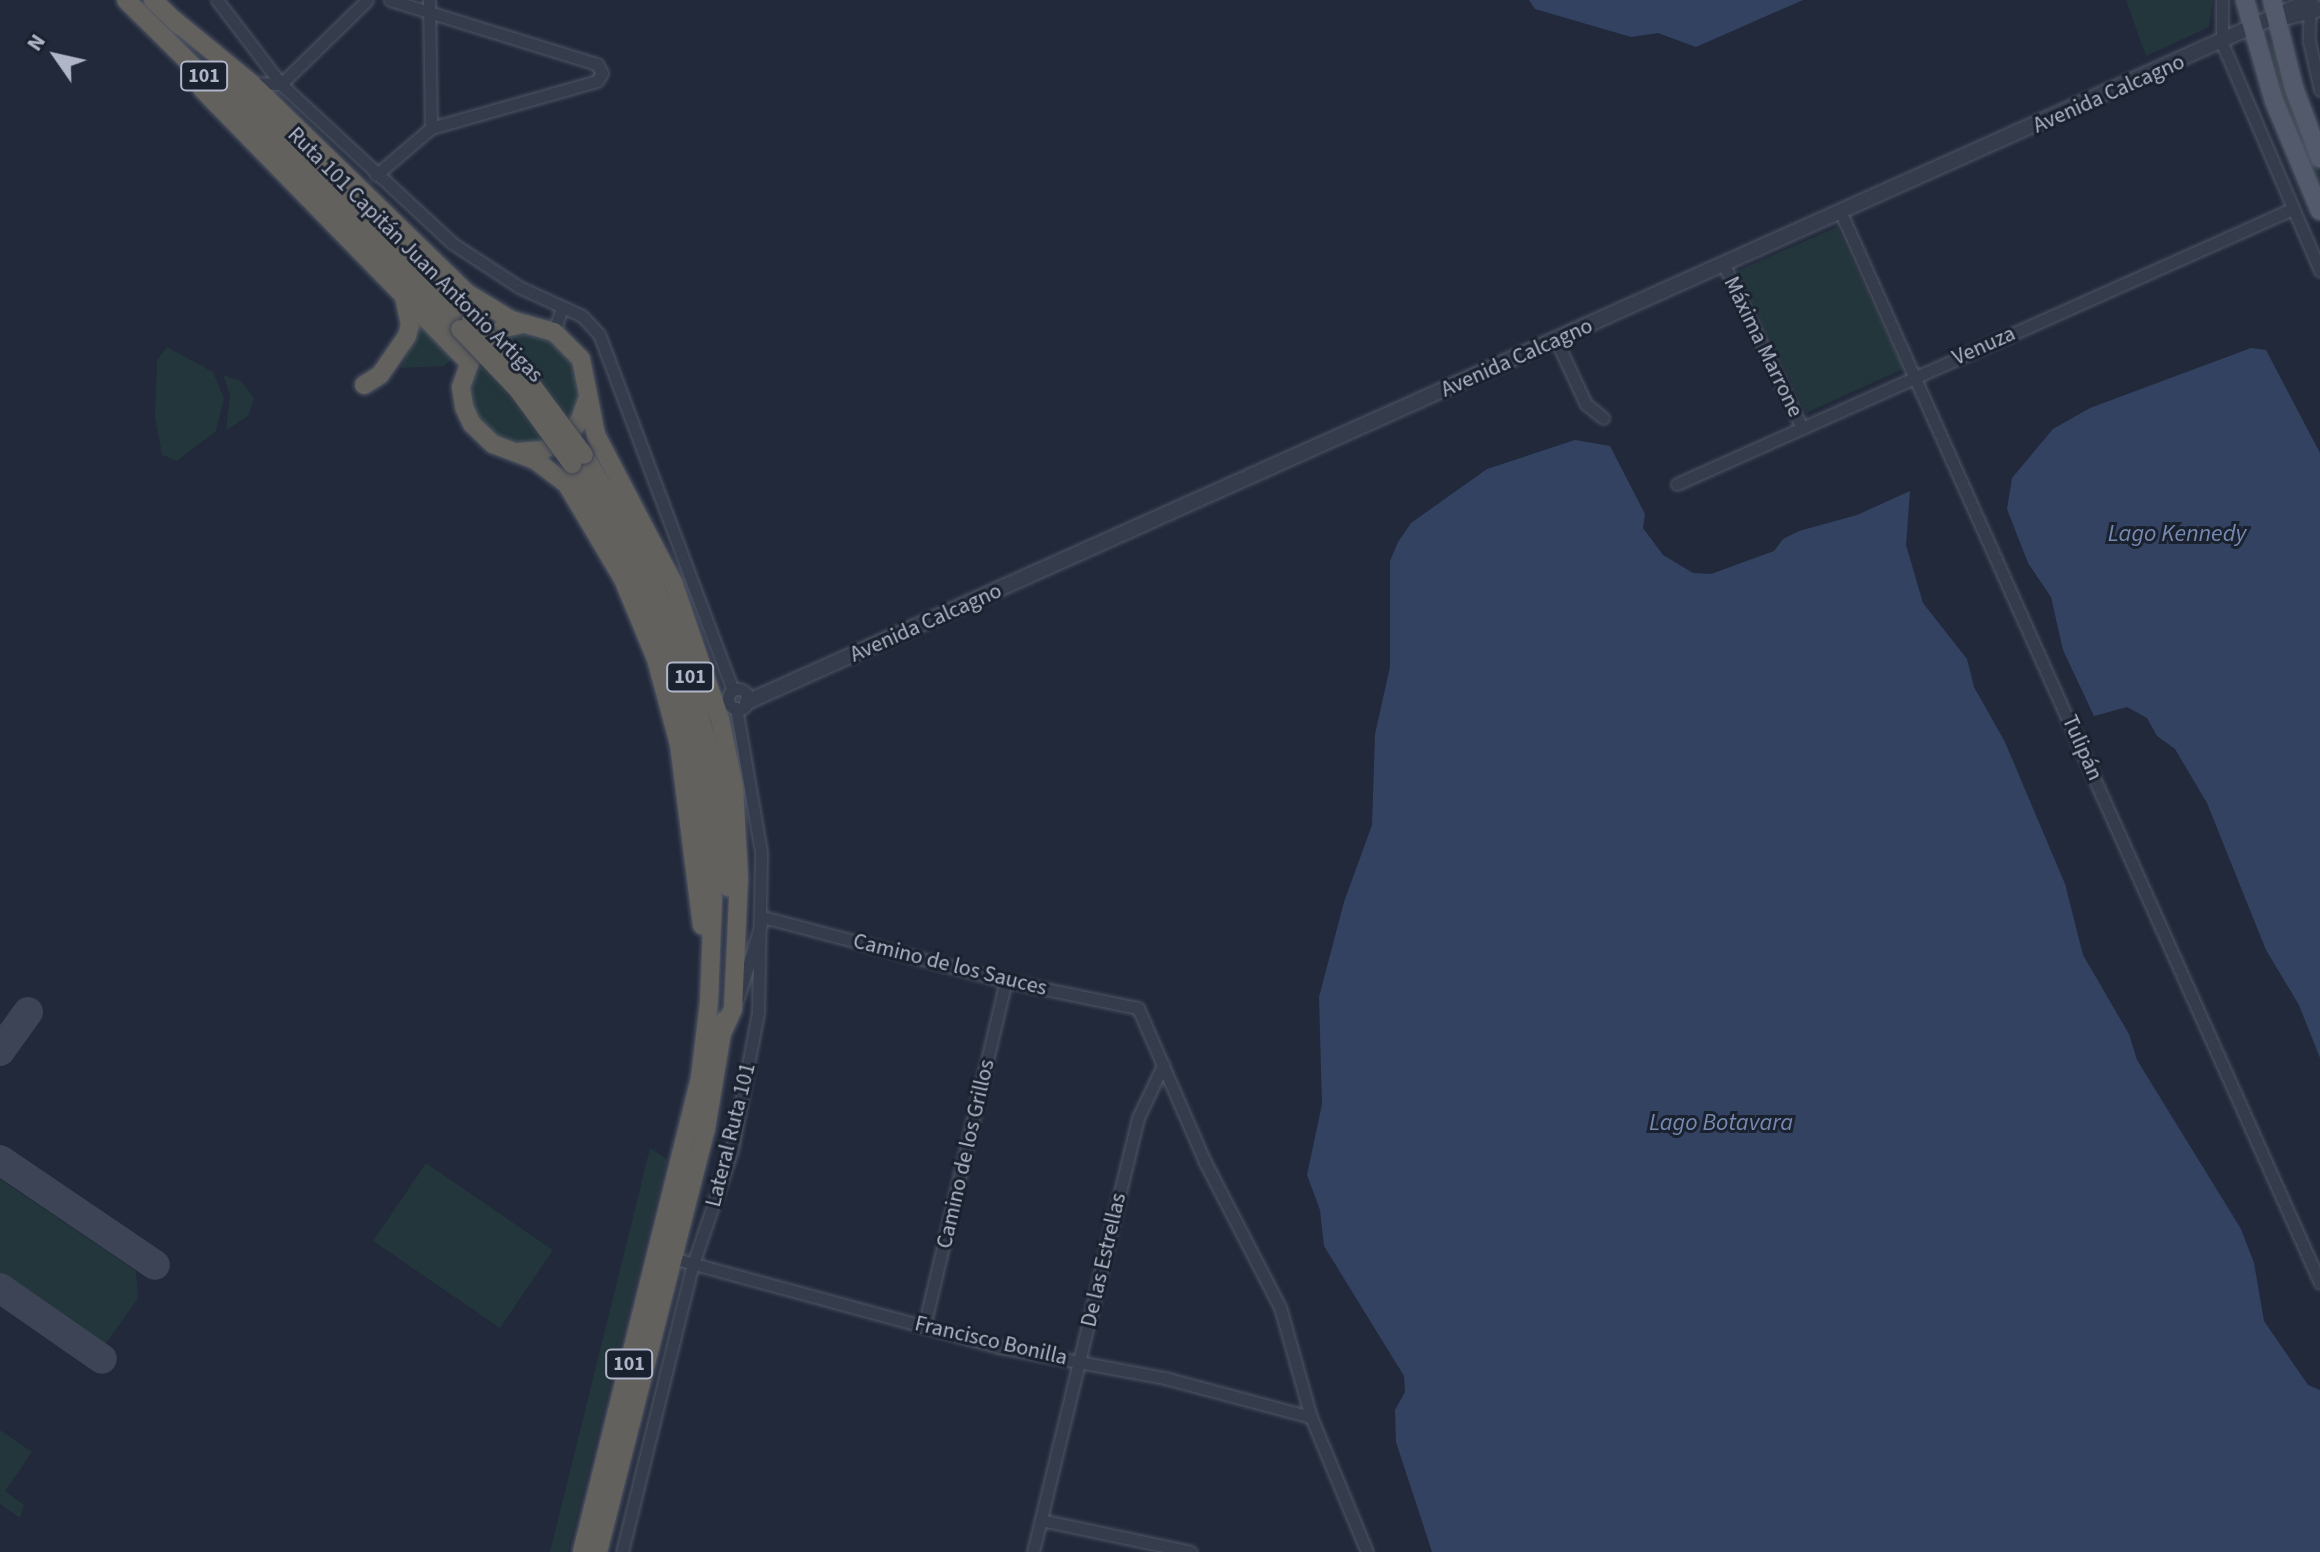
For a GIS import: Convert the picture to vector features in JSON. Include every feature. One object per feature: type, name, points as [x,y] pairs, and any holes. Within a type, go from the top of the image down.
[{"type":"highway","name":"Ruta 101 Capitán Juan Antonio Artigas","points":[[126,0],[529,381],[578,459],[626,522],[660,593],[705,729],[727,870],[730,951],[723,1031],[706,1129],[598,1552]]},
{"type":"highway","name":"Ruta 101 Capitán Juan Antonio Artigas","points":[[153,0],[466,324]]},
{"type":"highway","points":[[174,20],[251,83],[467,293],[523,324],[554,332],[581,359],[596,435],[673,582],[720,719],[739,840],[733,1009],[723,1031]]},
{"type":"highway","points":[[158,32],[166,50],[239,132],[403,293],[468,362]]},
{"type":"highway","points":[[364,385],[380,375],[407,336],[410,325],[403,293]]},
{"type":"highway","points":[[523,324],[487,337],[468,362],[461,387],[472,424],[493,444],[519,452],[566,483],[623,579],[656,659],[688,789],[704,949],[712,967]]},
{"type":"highway","points":[[519,452],[543,450],[565,438],[580,420],[588,397]]},
{"type":"highway","name":"Ruta 101 Capitán Juan Antonio Artigas","points":[[578,459],[632,568],[685,711],[712,868],[712,967],[700,1078],[582,1552]]},
{"type":"main road","points":[[2245,0],[2251,30],[2274,101],[2320,211]]},
{"type":"main road","points":[[2274,9],[2320,158]]},
{"type":"street","name":"Lateral Ruta 101","points":[[217,0],[281,84],[376,175],[485,267],[562,307],[599,334],[744,698],[761,852],[763,917],[758,1012],[742,1108],[693,1264],[622,1552]]},
{"type":"street","points":[[251,83],[281,84],[367,0]]},
{"type":"street","points":[[376,175],[431,128],[597,81],[602,73],[597,64],[429,6],[390,0]]},
{"type":"street","points":[[2222,0],[2222,43],[2320,271]]},
{"type":"street","points":[[2312,5],[2320,90]]},
{"type":"street","name":"Avenida Calcagno","points":[[744,698],[2251,30],[2274,9],[2312,5]]},
{"type":"street","points":[[429,6],[431,128]]},
{"type":"street","name":"Venuza","points":[[1677,484],[2292,209]]},
{"type":"street","name":"Tulipán","points":[[1841,213],[2320,1283]]},
{"type":"street","name":"Máxima Marrone","points":[[1724,265],[1802,428]]},
{"type":"street","points":[[554,332],[562,307]]},
{"type":"street","points":[[1556,340],[1586,404],[1603,418]]},
{"type":"street","points":[[733,1009],[763,917]]},
{"type":"street","name":"Camino de los Sauces","points":[[763,917],[1006,981],[1138,1008],[1163,1065]]},
{"type":"street","name":"Camino de los Grillos","points":[[924,1327],[1006,981]]},
{"type":"street","points":[[1163,1065],[1205,1162],[1280,1307],[1311,1417],[1367,1552]]},
{"type":"street","name":"De las Estrellas","points":[[1033,1552],[1138,1118],[1163,1065]]},
{"type":"street","name":"Francisco Bonilla","points":[[672,1258],[924,1327],[1081,1361],[1311,1417]]},
{"type":"street","points":[[1041,1520],[1191,1552]]},
{"type":"green space","points":[[2126,0],[2213,0],[2209,27],[2146,56]]},
{"type":"green space","points":[[2268,41],[2275,47],[2320,172],[2320,198],[2292,132]]},
{"type":"green space","points":[[1837,227],[1903,369],[1806,413],[1737,271]]},
{"type":"green space","points":[[418,315],[445,344],[452,359],[444,366],[401,368],[413,342]]},
{"type":"green space","points":[[525,334],[546,338],[564,350],[576,368],[580,389],[576,410],[564,428],[546,440],[525,444],[504,440],[486,428],[474,410],[470,389],[474,368],[486,350],[504,338]]},
{"type":"green space","points":[[167,347],[213,372],[224,398],[216,431],[177,461],[162,455],[155,417],[157,360]]},
{"type":"green space","points":[[223,375],[241,381],[254,398],[248,416],[226,430],[230,395]]},
{"type":"green space","points":[[650,1148],[667,1159],[568,1552],[550,1552]]},
{"type":"green space","points":[[426,1163],[553,1250],[500,1328],[373,1241]]},
{"type":"green space","points":[[0,1179],[136,1271],[138,1298],[103,1348],[0,1276]]},
{"type":"green space","points":[[0,1430],[32,1452],[5,1491],[24,1505],[20,1518],[0,1504]]},
{"type":"water","points":[[1529,0],[1803,0],[1696,47],[1658,33],[1631,37],[1535,9]]},
{"type":"water","name":"Lago Kennedy","points":[[2251,348],[2266,350],[2320,453],[2320,1058],[2299,1005],[2266,950],[2207,803],[2175,749],[2157,736],[2147,718],[2127,707],[2094,716],[2063,650],[2051,597],[2028,563],[2007,509],[2012,478],[2053,429],[2090,408]]},
{"type":"water","name":"Lago Botavara","points":[[1575,440],[1610,446],[1645,514],[1643,528],[1663,555],[1693,573],[1711,574],[1774,551],[1783,539],[1799,531],[1857,515],[1910,491],[1906,545],[1923,603],[1967,659],[1974,687],[2005,742],[2065,884],[2083,955],[2129,1034],[2137,1060],[2241,1229],[2254,1263],[2264,1321],[2308,1385],[2320,1390],[2320,1552],[1432,1552],[1396,1442],[1395,1410],[1405,1392],[1404,1376],[1324,1246],[1320,1210],[1307,1175],[1322,1104],[1319,997],[1344,902],[1372,825],[1375,734],[1390,667],[1390,561],[1398,542],[1411,523],[1487,469]]},
{"type":"taxiway","points":[[0,1051],[28,1012]]},
{"type":"taxiway","points":[[0,1160],[155,1265]]},
{"type":"taxiway","points":[[0,1288],[102,1359]]}]
